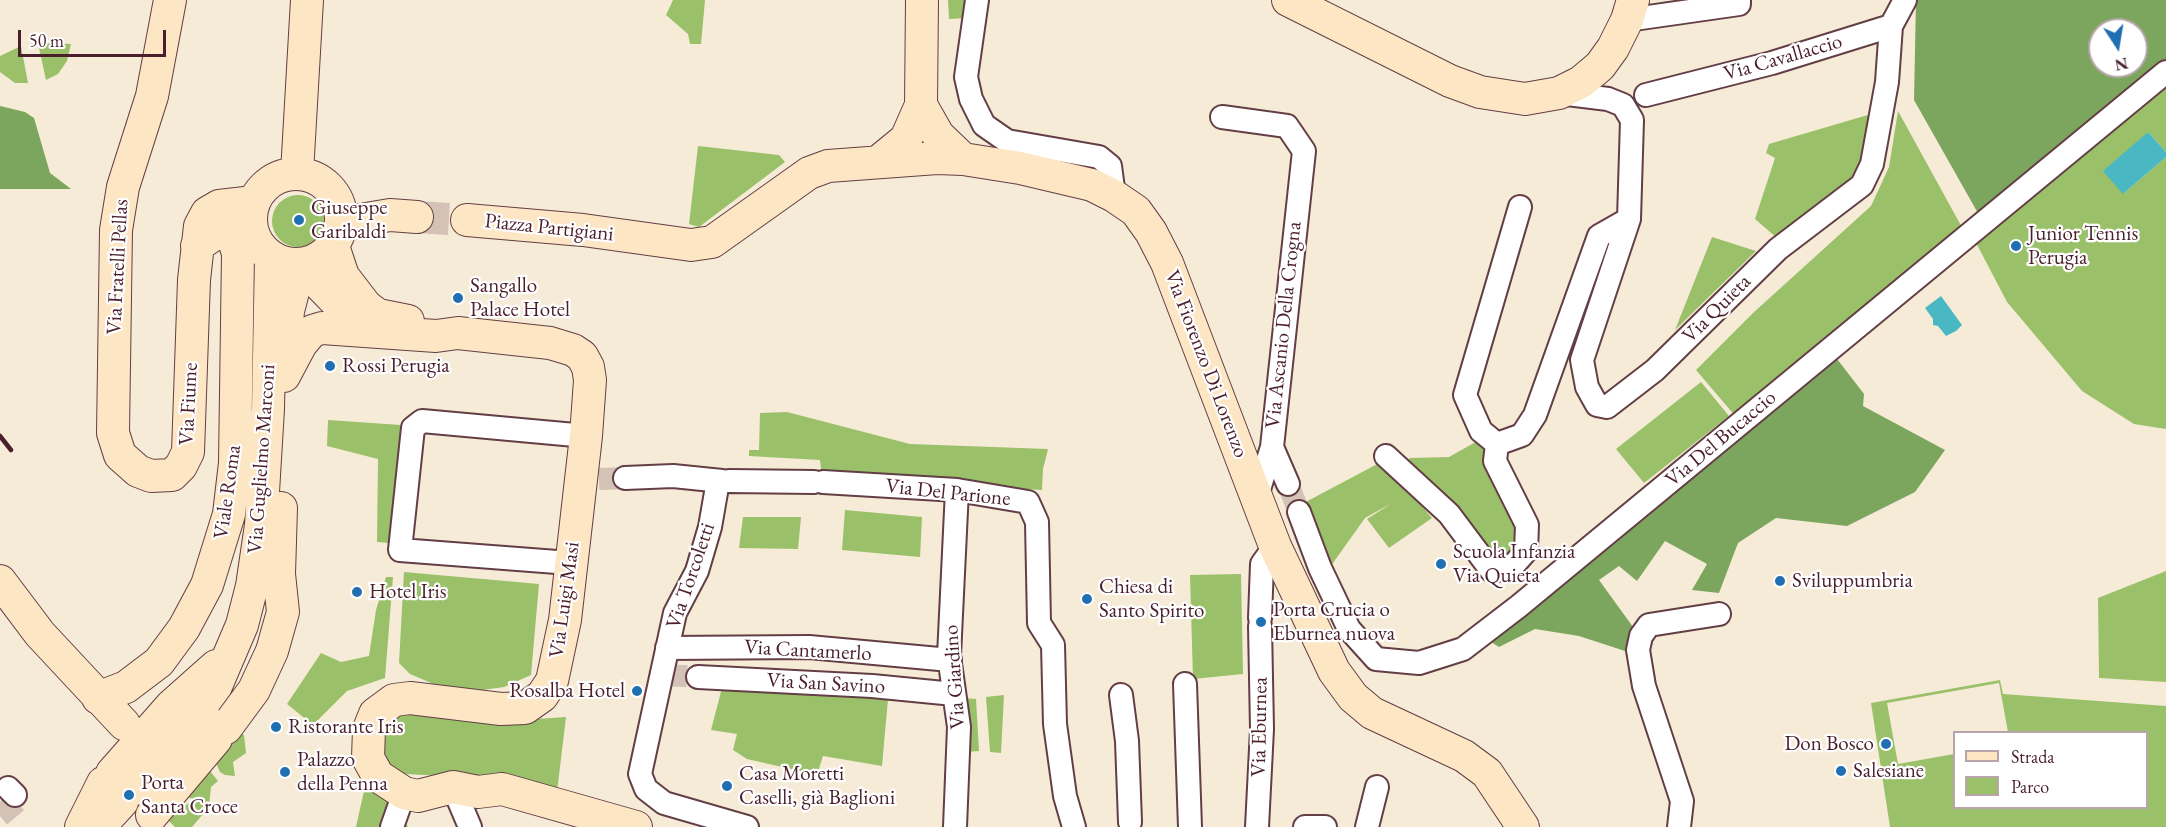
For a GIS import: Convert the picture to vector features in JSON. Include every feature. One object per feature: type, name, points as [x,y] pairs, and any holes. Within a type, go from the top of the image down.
[{"type":"street","name":"Via Fratelli Pellas","points":[[114,432],[116,230],[123,187],[152,96],[170,0]]},
{"type":"street","points":[[271,223],[300,116],[307,0]]},
{"type":"street","points":[[878,162],[906,139],[921,105],[922,0]]},
{"type":"street","points":[[976,0],[966,77],[971,99],[984,125],[1007,141],[1099,157],[1110,166],[1114,196]]},
{"type":"street","points":[[1299,3],[1450,81],[1480,92],[1525,99],[1559,93],[1581,82],[1600,66],[1613,48],[1630,10],[1739,4],[1739,0]]},
{"type":"street","points":[[1891,26],[1905,0]]},
{"type":"street","name":"Via Cavallaccio","points":[[1646,95],[1772,63],[1891,26]]},
{"type":"street","name":"Via Quieta","points":[[1559,93],[1608,99],[1623,105],[1632,120],[1629,219],[1582,360],[1587,387],[1597,405],[1607,408],[1655,370],[1778,249],[1862,185],[1872,164],[1887,82],[1891,26]]},
{"type":"street","name":"Via Del Bucaccio","points":[[1302,518],[1320,568],[1349,629],[1376,659],[1419,663],[1463,650],[2166,72]]},
{"type":"street","points":[[921,105],[938,135],[963,159]]},
{"type":"street","name":"Via Ascanio Della Crogna","points":[[1222,117],[1287,126],[1304,151],[1272,447],[1257,496]]},
{"type":"street","name":"Via Fiorenzo Di Lorenzo","points":[[631,237],[691,245],[712,242],[796,181],[828,166],[963,159],[1020,168],[1092,185],[1114,196],[1136,211],[1151,232],[1167,263],[1275,546],[1334,671],[1353,697],[1372,713],[1464,756],[1487,773],[1523,827]]},
{"type":"street","points":[[271,223],[314,177],[329,187],[337,197],[338,234],[351,310]]},
{"type":"street","points":[[201,228],[228,187],[271,223],[322,256],[338,234],[394,216],[353,242],[351,310]]},
{"type":"street","points":[[1497,444],[1481,431],[1465,395],[1520,207]]},
{"type":"street","points":[[1497,444],[1522,435],[1535,415],[1599,236],[1629,219]]},
{"type":"street","name":"Piazza Partigiani","points":[[467,220],[583,230],[631,237]]},
{"type":"street","points":[[201,228],[226,221],[271,223],[319,284],[351,310]]},
{"type":"street","name":"Viale Roma","points":[[98,698],[126,687],[159,662],[184,628],[216,562],[229,514],[235,463],[239,306],[271,223]]},
{"type":"street","name":"Via Guglielmo Marconi","points":[[211,717],[237,686],[255,652],[279,574],[288,311],[271,223]]},
{"type":"street","name":"Via Guglielmo Marconi","points":[[99,827],[127,802],[216,739],[211,717],[216,686],[229,658],[252,586],[261,525],[268,410],[271,223]]},
{"type":"street","name":"Via Fiume","points":[[114,432],[120,455],[138,471],[151,476],[172,475],[182,466],[188,452],[201,228]]},
{"type":"street","name":"Via Guglielmo Marconi","points":[[284,376],[301,344],[312,332],[351,310]]},
{"type":"street","name":"Via Luigi Masi","points":[[351,310],[436,336],[458,333],[550,343],[573,350],[582,356],[588,368],[590,380],[586,436],[590,479],[570,563],[558,662],[552,681],[542,696],[525,708],[501,709],[410,698],[394,700],[375,714],[369,729],[368,758],[378,776],[404,793]]},
{"type":"street","points":[[570,563],[400,550],[413,428],[422,421],[586,436]]},
{"type":"street","points":[[1386,456],[1449,513],[1491,570],[1510,569],[1526,551],[1527,525],[1495,461],[1497,444]]},
{"type":"street","points":[[1272,447],[1288,484]]},
{"type":"street","name":"Via Del Parione","points":[[625,478],[673,476],[723,481],[818,482],[957,490],[1028,502],[1037,522],[1039,623],[1053,645],[1055,724],[1065,795],[1074,827]]},
{"type":"street","name":"Via Torcoletti","points":[[723,481],[700,560],[675,613],[640,774],[646,789],[664,803],[747,827]]},
{"type":"street","name":"Via Giardino","points":[[955,827],[959,727],[950,660],[957,490]]},
{"type":"street","name":"Via Eburnea","points":[[1257,827],[1262,729],[1260,622],[1262,564],[1275,546]]},
{"type":"street","points":[[0,581],[40,634],[124,724]]},
{"type":"street","points":[[1679,827],[1682,801],[1644,686],[1638,650],[1641,636],[1649,625],[1719,614]]},
{"type":"street","name":"Via Cantamerlo","points":[[667,648],[809,647],[950,660]]},
{"type":"street","name":"Via Guglielmo Marconi","points":[[81,827],[127,802],[171,706],[208,671],[229,658]]},
{"type":"street","name":"Via San Savino","points":[[698,677],[872,686],[954,693]]},
{"type":"street","points":[[1185,684],[1190,827]]},
{"type":"street","points":[[1121,694],[1127,741],[1130,822]]},
{"type":"street","points":[[453,787],[470,827]]},
{"type":"street","points":[[392,827],[404,793],[418,796],[453,787],[478,792],[502,789],[636,827]]},
{"type":"street","points":[[1367,827],[1377,787]]},
{"type":"street","points":[[1305,827],[1325,827]]},
{"type":"green space","points":[[673,0],[705,0],[701,44],[690,44],[688,34],[666,15]]},
{"type":"green space","points":[[948,0],[968,0],[966,18],[949,19]]},
{"type":"green space","points":[[1916,0],[2166,0],[2166,63],[2148,78],[2148,18],[2088,18],[2088,78],[2148,78],[1979,215],[1914,100]]},
{"type":"green space","points":[[38,43],[71,44],[67,61],[58,74],[46,80]]},
{"type":"green space","points":[[21,46],[28,83],[15,83],[0,72],[0,56]]},
{"type":"green space","name":"Junior Tennis Perugia","points":[[2166,81],[2166,152],[2148,132],[2123,194],[2166,157],[2166,429],[2134,424],[2082,391],[2007,302],[1973,237]]},
{"type":"green space","points":[[0,106],[25,112],[34,118],[50,173],[71,189],[0,189]]},
{"type":"green space","points":[[1898,111],[1964,231],[1737,418],[1696,370],[1753,313],[1871,206],[1889,167]]},
{"type":"green space","points":[[1878,112],[1872,164],[1785,245],[1755,219],[1775,158],[1766,153],[1769,144]]},
{"type":"green space","points":[[698,146],[779,155],[785,162],[699,227],[689,224]]},
{"type":"green space","points":[[298,195],[308,197],[316,203],[322,211],[324,221],[322,231],[316,239],[308,245],[298,247],[288,245],[280,239],[274,231],[272,221],[274,211],[280,203],[288,197]]},
{"type":"green space","points":[[1712,237],[1756,251],[1675,330]]},
{"type":"green space","points":[[1834,355],[1864,394],[1863,406],[1945,450],[1915,492],[1847,526],[1776,518],[1738,543],[1719,593],[1692,590],[1707,564],[1665,541],[1637,581],[1619,566],[1599,580],[1633,627],[1625,651],[1579,636],[1535,629],[1499,647],[1488,640]]},
{"type":"green space","points":[[1701,382],[1729,416],[1644,483],[1616,449]]},
{"type":"green space","points":[[787,412],[910,444],[1048,449],[1043,469],[1042,490],[822,477],[820,460],[749,456],[749,450],[759,450],[760,413]]},
{"type":"green space","points":[[328,420],[401,425],[389,543],[377,542],[378,459],[327,446]]},
{"type":"green space","points":[[1481,439],[1492,449],[1521,525],[1522,548],[1510,558],[1489,555],[1403,464],[1410,458],[1449,457]]},
{"type":"green space","points":[[1383,461],[1432,518],[1389,548],[1367,519],[1392,503],[1365,518],[1328,570],[1300,505]]},
{"type":"green space","points":[[845,510],[922,517],[920,557],[842,550]]},
{"type":"green space","points":[[743,517],[801,517],[798,549],[739,548]]},
{"type":"green space","points":[[2166,571],[2166,682],[2099,678],[2098,598]]},
{"type":"green space","points":[[404,572],[539,584],[531,675],[504,687],[475,691],[443,688],[410,674],[399,663]]},
{"type":"green space","points":[[1241,574],[1243,674],[1193,679],[1190,575]]},
{"type":"green space","points":[[386,577],[393,577],[385,678],[347,691],[313,725],[287,704],[321,653],[341,662],[369,656],[376,610]]},
{"type":"green space","points":[[2000,680],[2003,694],[2166,706],[2166,827],[1890,827],[1871,703]]},
{"type":"green space","points":[[723,684],[829,689],[888,699],[882,766],[823,756],[817,775],[747,759],[733,750],[737,734],[711,730]]},
{"type":"green space","points":[[1004,695],[1001,753],[990,752],[986,697]]},
{"type":"green space","points":[[963,698],[976,699],[979,751],[967,752]]},
{"type":"green space","points":[[394,712],[506,721],[566,717],[557,792],[445,776],[404,774],[383,763],[383,727]]},
{"type":"green space","points":[[239,733],[244,735],[246,753],[233,762],[235,776],[225,775],[220,772],[215,761]]},
{"type":"green space","points":[[210,771],[218,781],[211,787],[209,807],[192,827],[175,827],[167,819],[173,806],[186,805],[194,799],[186,797]]},
{"type":"green space","points":[[366,782],[384,788],[408,827],[356,827]]},
{"type":"water","points":[[2148,132],[2166,152],[2166,157],[2123,194],[2103,171]]},
{"type":"water","points":[[1941,296],[1962,325],[1946,336],[1938,326],[1933,325],[1933,319],[1925,308]]},
{"type":"tunnel","points":[[417,217],[467,220]]},
{"type":"tunnel","points":[[599,479],[625,478]]},
{"type":"tunnel","points":[[1288,484],[1299,512]]},
{"type":"tunnel","points":[[665,675],[698,677]]},
{"type":"tunnel","points":[[0,816],[19,800],[15,795]]},
{"type":"railway","points":[[0,436],[11,450]]},
{"type":"place","name":"Giuseppe Garibaldi","points":[[299,220]]},
{"type":"place","name":"Junior Tennis Perugia","points":[[2016,246]]},
{"type":"place","name":"Sangallo Palace Hotel","points":[[458,298]]},
{"type":"place","name":"Rossi Perugia","points":[[330,366]]},
{"type":"place","name":"Scuola Infanzia Via Quieta","points":[[1441,564]]},
{"type":"place","name":"Sviluppumbria","points":[[1780,581]]},
{"type":"place","name":"Hotel Iris","points":[[357,592]]},
{"type":"place","name":"Chiesa di Santo Spirito","points":[[1087,599]]},
{"type":"place","name":"Porta Crucia o Eburnea nuova","points":[[1261,622]]},
{"type":"place","name":"Rosalba Hotel","points":[[637,691]]},
{"type":"place","name":"Ristorante Iris","points":[[276,727]]},
{"type":"place","name":"Don Bosco","points":[[1886,744]]},
{"type":"place","name":"Salesiane","points":[[1841,771]]},
{"type":"place","name":"Palazzo della Penna","points":[[285,772]]},
{"type":"place","name":"Casa Moretti Caselli, già Baglioni","points":[[727,786]]},
{"type":"place","name":"Porta Santa Croce","points":[[129,795]]}]
